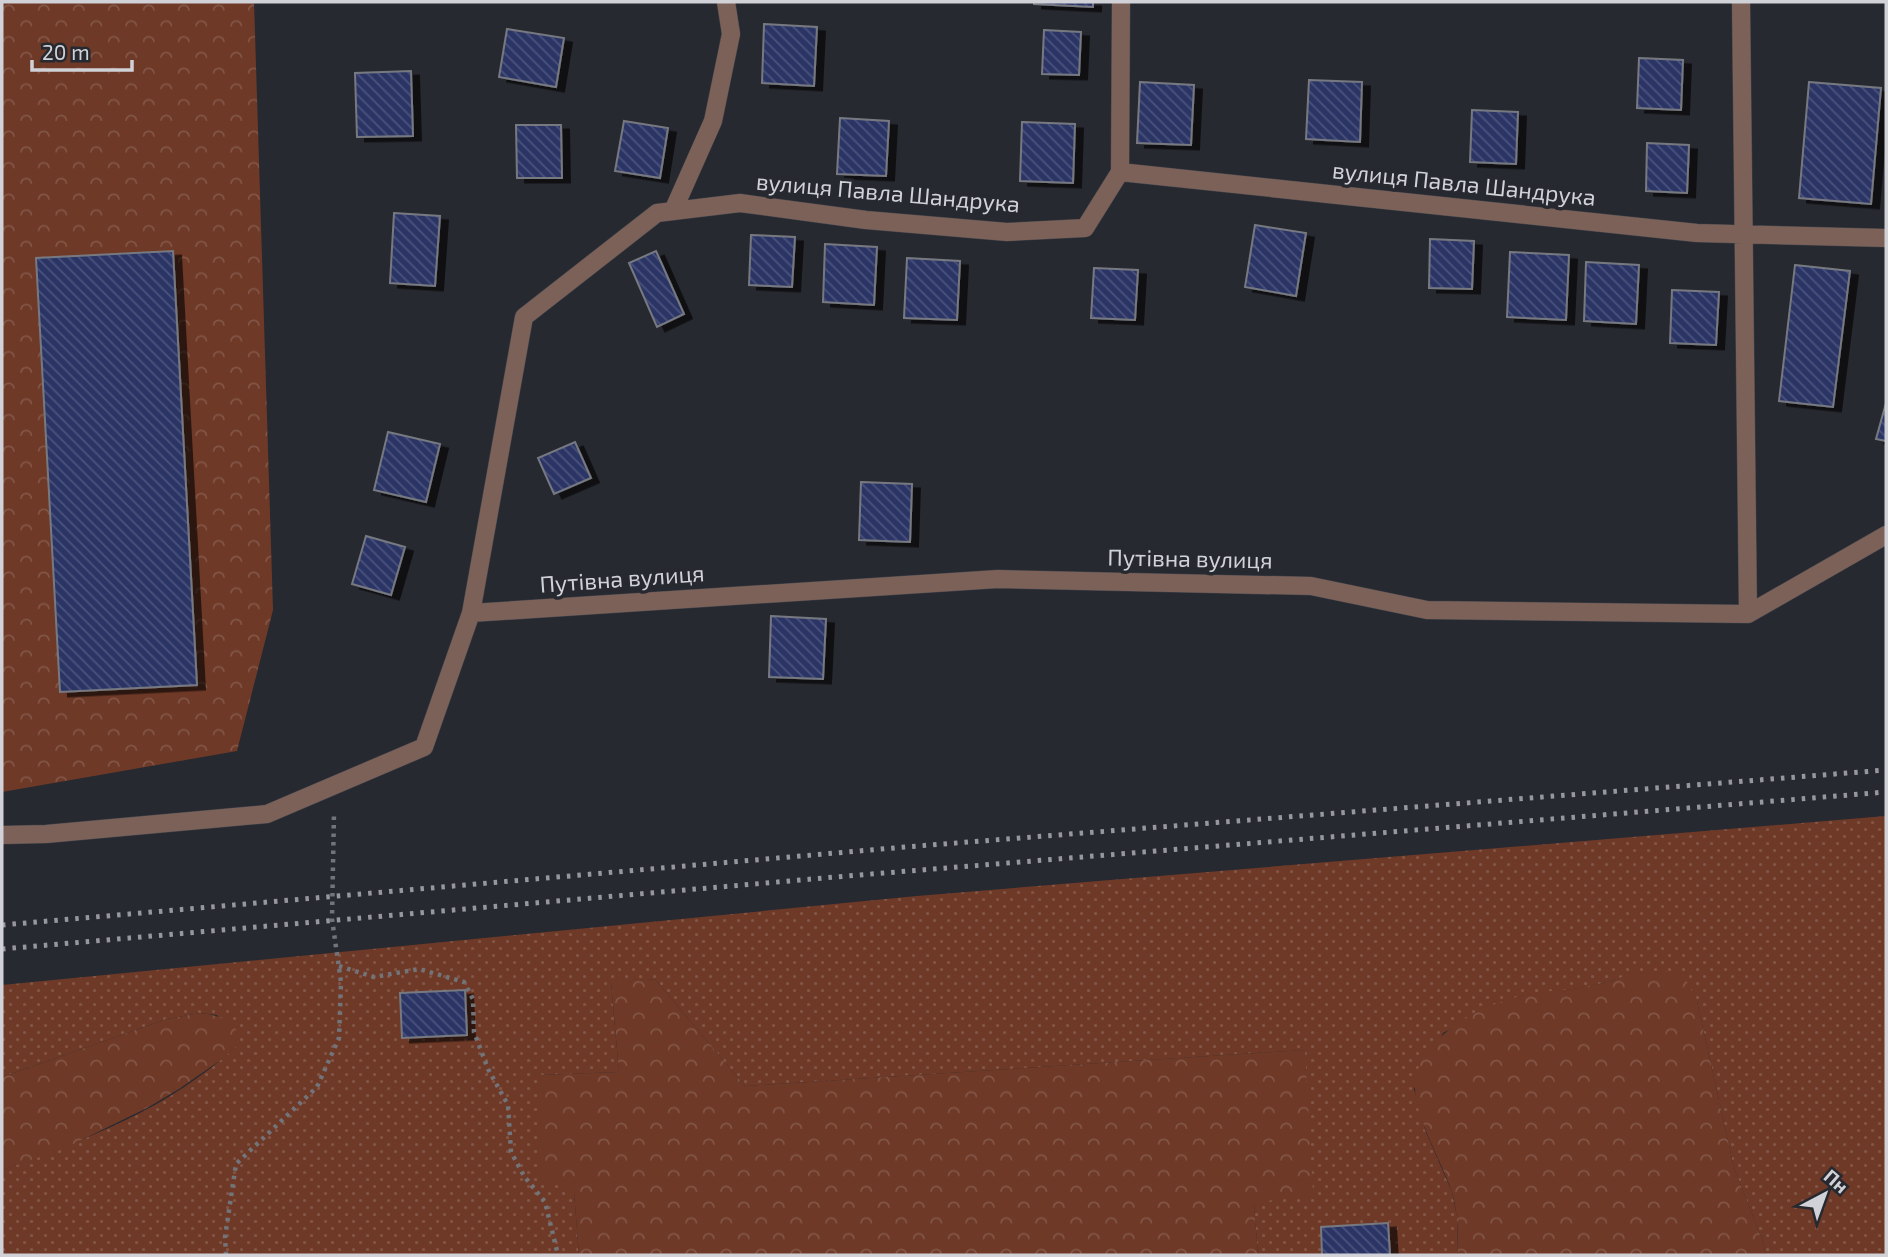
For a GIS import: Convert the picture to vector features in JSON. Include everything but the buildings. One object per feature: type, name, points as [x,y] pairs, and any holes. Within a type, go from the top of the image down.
[{"type":"street","points":[[673,211],[713,121],[731,34],[726,2]]},
{"type":"street","points":[[1121,2],[1121,172]]},
{"type":"street","points":[[1741,2],[1748,614],[1886,536]]},
{"type":"street","name":"вулиця Павла Шандрука","points":[[2,835],[46,834],[267,814],[424,747],[471,613],[524,317],[657,213],[740,203],[866,220],[1007,232],[1085,228],[1121,172],[1697,233],[1886,238]]},
{"type":"street","name":"Путівна вулиця","points":[[471,613],[998,579],[1311,586],[1427,610],[1748,614]]},
{"type":"path","points":[[226,1255],[225,1237],[236,1164],[317,1087],[339,1038],[341,982],[332,919],[335,784]]},
{"type":"path","points":[[339,966],[374,977],[419,969],[464,982],[473,999],[474,1031],[488,1069],[508,1105],[511,1152],[524,1176],[545,1202],[558,1255]]},
{"type":"green space","points":[[2,2],[254,2],[273,610],[237,751],[2,792]]},
{"type":"green space","points":[[1886,816],[1886,1255],[1766,1255],[1734,1168],[1697,1001],[1639,973],[1588,987],[1521,996],[1487,1009],[1443,1033],[1414,1089],[1425,1130],[1452,1192],[1457,1217],[1458,1255],[1258,1255],[1254,1203],[1305,1050],[745,1086],[655,979],[611,984],[619,1072],[540,1075],[574,1192],[579,1255],[2,1255],[2,1170],[126,1120],[184,1087],[236,1046],[217,1015],[200,1013],[167,1019],[2,1077],[2,985],[917,896]]},
{"type":"green space","points":[[1673,971],[1685,978],[1697,1001],[1734,1168],[1766,1255],[1458,1255],[1457,1216],[1452,1192],[1424,1126],[1416,1099],[1418,1070],[1426,1054],[1438,1039],[1453,1027],[1488,1007],[1505,1001],[1530,994],[1590,986],[1636,973]]},
{"type":"green space","points":[[655,979],[745,1086],[1305,1050],[1313,1194],[1254,1203],[1258,1255],[579,1255],[574,1192],[540,1178],[540,1075],[619,1072],[611,983]]},
{"type":"green space","points":[[200,1013],[223,1019],[240,1035],[236,1046],[225,1057],[147,1108],[63,1149],[2,1170],[2,1077],[167,1019]]},
{"type":"railway","points":[[2,925],[905,847],[1886,770]]},
{"type":"railway","points":[[2,949],[847,876],[1886,792]]}]
